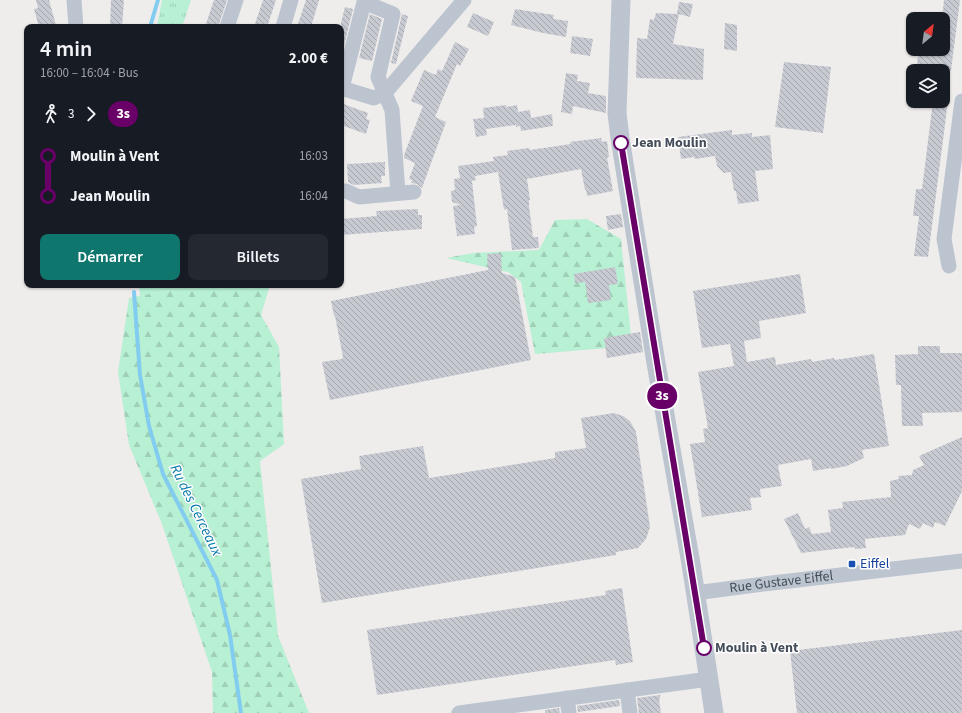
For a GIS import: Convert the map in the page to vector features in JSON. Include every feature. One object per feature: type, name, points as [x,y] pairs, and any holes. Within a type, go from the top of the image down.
[{"type":"street","points":[[74,0],[76,24]]},
{"type":"street","points":[[229,24],[236,0]]},
{"type":"street","points":[[284,24],[291,0]]},
{"type":"street","points":[[344,89],[374,98],[385,93],[464,0]]},
{"type":"street","points":[[621,0],[617,113],[618,122],[714,713]]},
{"type":"street","points":[[344,77],[364,2],[393,14],[378,77],[392,110],[398,193]]},
{"type":"street","points":[[949,266],[944,240],[962,101]]},
{"type":"street","points":[[344,191],[359,197],[414,192]]},
{"type":"street","name":"Rue Gustave Eiffel","points":[[695,594],[772,583],[962,561]]},
{"type":"street","points":[[459,713],[568,706],[627,690],[709,679]]},
{"type":"street","points":[[627,690],[630,713]]},
{"type":"green space","points":[[162,0],[191,0],[183,24],[158,24]]},
{"type":"green space","points":[[587,219],[621,239],[632,346],[535,354],[521,282],[508,272],[446,258],[473,253],[539,250],[555,220]]},
{"type":"green space","points":[[139,288],[180,288],[140,296]]},
{"type":"green space","points":[[180,288],[269,288],[261,315],[279,347],[284,444],[260,461],[278,636],[309,713],[213,713],[212,672],[162,524],[129,445],[118,372],[129,298]]},
{"type":"building","points":[[36,0],[49,0],[56,24],[38,24],[34,9],[38,8]]},
{"type":"building","points":[[111,0],[124,0],[122,24],[110,24]]},
{"type":"building","points":[[214,0],[227,0],[219,24],[206,24]]},
{"type":"building","points":[[263,0],[276,0],[268,24],[255,24]]},
{"type":"building","points":[[306,0],[319,0],[312,24],[298,24]]},
{"type":"building","points":[[944,0],[960,0],[951,71],[950,64],[917,64],[918,56],[950,56],[950,12],[943,12]]},
{"type":"building","points":[[679,2],[693,4],[690,17],[679,14],[673,44],[704,49],[703,80],[636,78],[637,38],[647,39],[650,19],[654,20],[656,13],[677,14]]},
{"type":"building","points":[[345,7],[353,9],[344,46],[344,24],[341,23]]},
{"type":"building","points":[[515,9],[554,15],[553,19],[568,21],[566,37],[511,25]]},
{"type":"building","points":[[473,13],[494,22],[488,36],[467,27]]},
{"type":"building","points":[[370,14],[382,19],[372,61],[359,58]]},
{"type":"building","points":[[402,14],[408,16],[396,64],[391,63]]},
{"type":"building","points":[[725,23],[737,25],[737,51],[724,49]]},
{"type":"building","points":[[572,36],[593,39],[590,56],[570,53]]},
{"type":"building","points":[[455,42],[469,49],[460,66],[457,64],[435,117],[446,122],[422,188],[417,184],[411,183],[412,180],[409,179],[415,163],[404,158],[423,106],[411,101],[424,70],[436,75],[438,69],[442,71]]},
{"type":"building","points":[[784,62],[831,67],[823,133],[775,127]]},
{"type":"building","points":[[566,73],[578,75],[577,81],[590,83],[588,93],[606,96],[606,113],[573,106],[572,114],[561,112]]},
{"type":"building","points":[[344,104],[368,113],[366,119],[370,120],[366,134],[344,126]]},
{"type":"building","points":[[506,105],[506,107],[517,105],[518,112],[530,110],[531,118],[552,114],[553,126],[521,131],[520,126],[516,127],[516,125],[486,129],[487,135],[476,137],[473,119],[484,118],[483,108]]},
{"type":"building","points":[[932,108],[947,108],[928,257],[914,256],[919,216],[913,216],[916,189],[922,189]]},
{"type":"building","points":[[732,130],[732,135],[752,133],[752,137],[770,135],[773,169],[755,171],[759,201],[738,204],[731,172],[724,173],[717,166],[715,156],[695,159],[694,157],[681,159],[678,137]]},
{"type":"building","points":[[601,138],[602,142],[607,141],[609,157],[607,158],[613,191],[587,196],[581,169],[527,179],[533,237],[538,237],[539,248],[512,250],[507,209],[504,210],[498,172],[475,176],[476,180],[472,181],[477,226],[474,227],[475,234],[457,236],[453,206],[461,205],[452,202],[451,191],[455,190],[454,179],[460,178],[458,166],[494,161],[493,157],[508,155],[507,151],[529,148],[530,150],[571,144],[570,142]]},
{"type":"building","points":[[385,162],[385,176],[381,176],[382,183],[354,185],[348,182],[347,164]]},
{"type":"building","points":[[418,209],[418,215],[422,215],[422,229],[344,235],[344,219],[377,216],[376,211]]},
{"type":"building","points":[[621,214],[623,227],[608,230],[606,216]]},
{"type":"building","points":[[501,253],[502,273],[515,277],[531,360],[330,400],[322,362],[342,359],[343,357],[331,301],[488,270],[487,254]]},
{"type":"building","points":[[615,267],[618,284],[609,285],[611,300],[588,303],[585,282],[575,283],[574,274]]},
{"type":"building","points":[[800,274],[806,313],[759,321],[761,338],[744,341],[747,362],[775,357],[776,365],[811,359],[812,362],[874,354],[889,446],[862,450],[864,458],[847,466],[831,469],[813,471],[811,459],[778,465],[782,486],[760,489],[761,497],[750,498],[752,510],[702,517],[690,444],[705,442],[703,429],[708,428],[698,372],[734,366],[730,344],[702,348],[693,291]]},
{"type":"building","points":[[640,332],[643,352],[607,358],[604,338]]},
{"type":"building","points":[[918,346],[940,346],[940,353],[962,353],[962,412],[922,413],[923,426],[902,426],[901,385],[896,385],[895,355],[918,354]]},
{"type":"building","points":[[614,413],[623,416],[630,421],[636,432],[650,527],[646,539],[638,548],[616,552],[616,555],[322,603],[301,479],[361,469],[359,456],[423,446],[429,478],[555,458],[555,452],[586,448],[581,418]]},
{"type":"building","points":[[962,437],[962,491],[945,526],[935,522],[933,528],[923,523],[920,529],[909,524],[905,535],[865,539],[866,548],[855,549],[854,547],[801,553],[784,519],[798,513],[805,529],[809,527],[812,534],[831,532],[828,510],[843,508],[842,502],[891,497],[890,481],[899,479],[898,476],[912,475],[913,470],[924,465],[919,456]]},
{"type":"building","points":[[622,588],[633,662],[616,665],[615,660],[377,695],[367,630],[606,595],[605,591]]},
{"type":"building","points":[[962,630],[962,713],[797,713],[790,651]]},
{"type":"building","points":[[660,695],[659,700],[661,713],[639,713],[637,698]]},
{"type":"building","points":[[619,700],[620,706],[578,712],[577,706]]},
{"type":"building","points":[[559,708],[560,713],[545,713],[545,710]]},
{"type":"waterway","name":"Ru des Cerceaux","points":[[151,24],[158,0]]},
{"type":"waterway","name":"Ru des Cerceaux","points":[[134,292],[140,375],[149,426],[163,474],[217,580],[230,635],[241,713]]},
{"type":"bus line","name":"3s","points":[[621,143],[704,648]]},
{"type":"place","name":"Jean Moulin","points":[[621,143]]},
{"type":"place","name":"Eiffel","points":[[852,564]]},
{"type":"place","name":"Moulin à Vent","points":[[704,648]]}]
